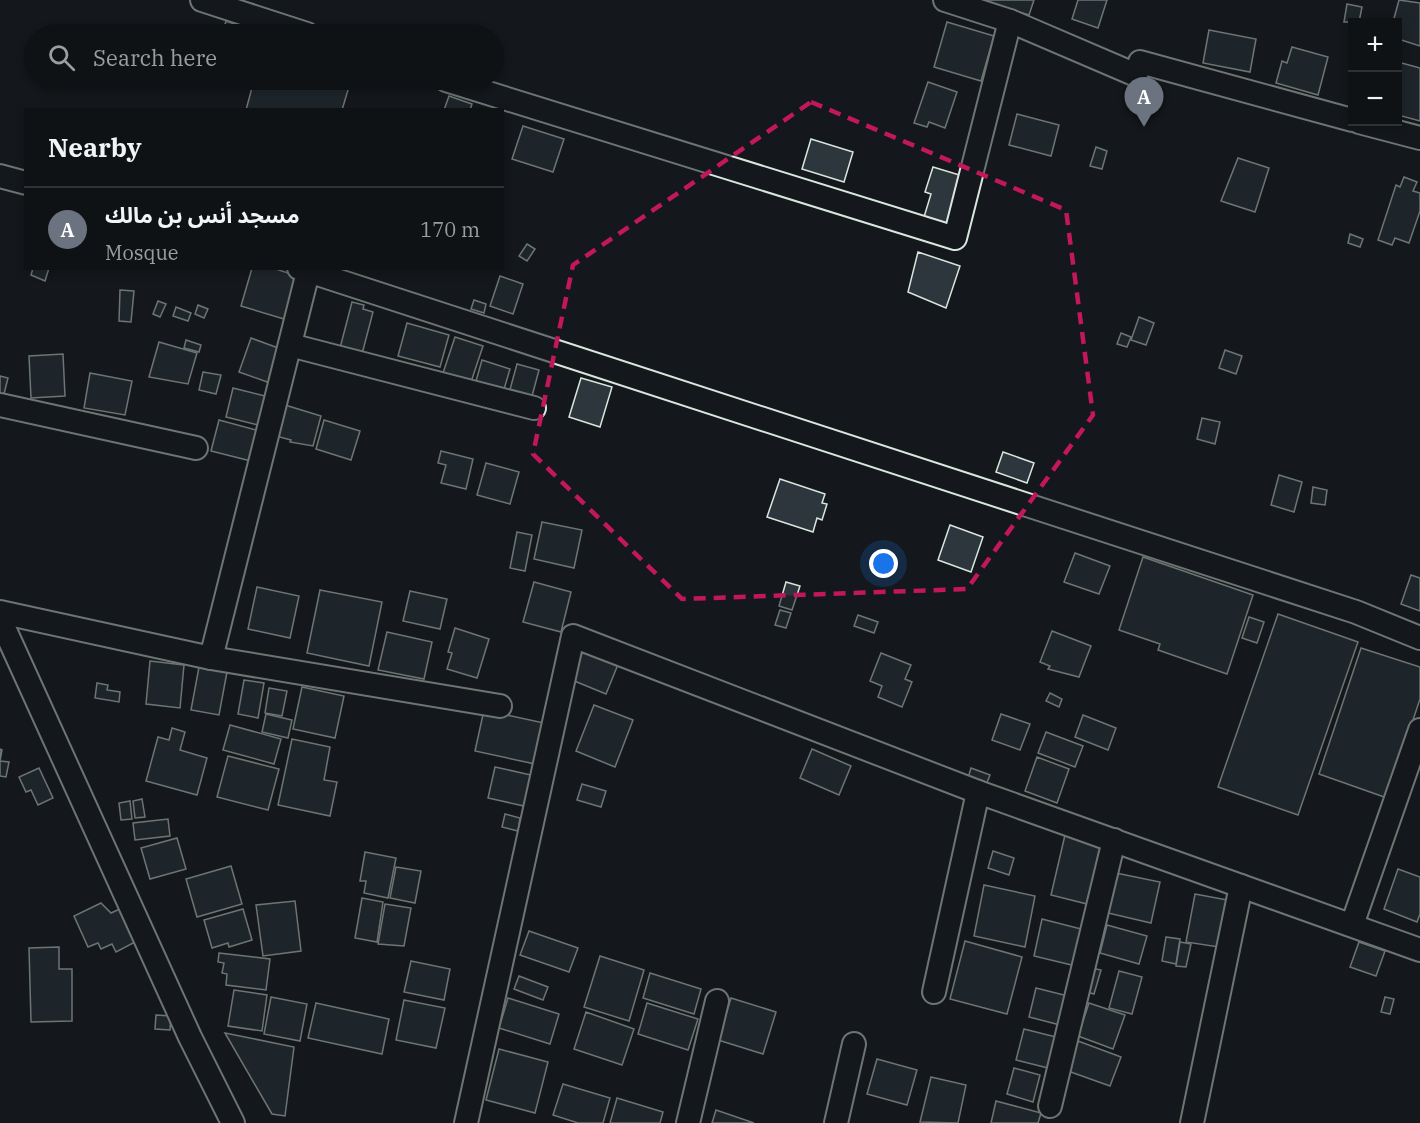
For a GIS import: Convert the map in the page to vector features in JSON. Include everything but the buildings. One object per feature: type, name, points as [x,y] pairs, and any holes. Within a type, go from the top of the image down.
[{"type":"street","points":[[202,0],[276,24]]},
{"type":"street","points":[[945,0],[1010,21],[1136,75],[1140,62],[1348,119]]},
{"type":"street","points":[[478,90],[955,238],[1010,21]]},
{"type":"street","points":[[1374,126],[1420,138]]},
{"type":"street","points":[[0,176],[24,182]]},
{"type":"street","points":[[211,658],[290,345],[304,270],[1356,612],[1420,638]]},
{"type":"street","points":[[290,345],[534,408]]},
{"type":"street","points":[[0,405],[196,448]]},
{"type":"street","points":[[0,612],[211,658],[500,705]]},
{"type":"street","points":[[0,619],[190,1037],[233,1123]]},
{"type":"street","points":[[466,1123],[573,636],[978,792],[1420,950]]},
{"type":"street","points":[[1352,926],[1420,730]]},
{"type":"street","points":[[934,992],[978,792]]},
{"type":"street","points":[[1050,1106],[1114,840]]},
{"type":"street","points":[[1192,1123],[1241,886]]},
{"type":"street","points":[[688,1123],[717,1001]]},
{"type":"street","points":[[836,1123],[854,1044]]},
{"type":"highlighted area","points":[[811,102],[1066,210],[1093,415],[967,589],[682,599],[533,454],[573,265]]},
{"type":"place","name":"مسجد أنس بن مالك","points":[[1144,127]]}]
